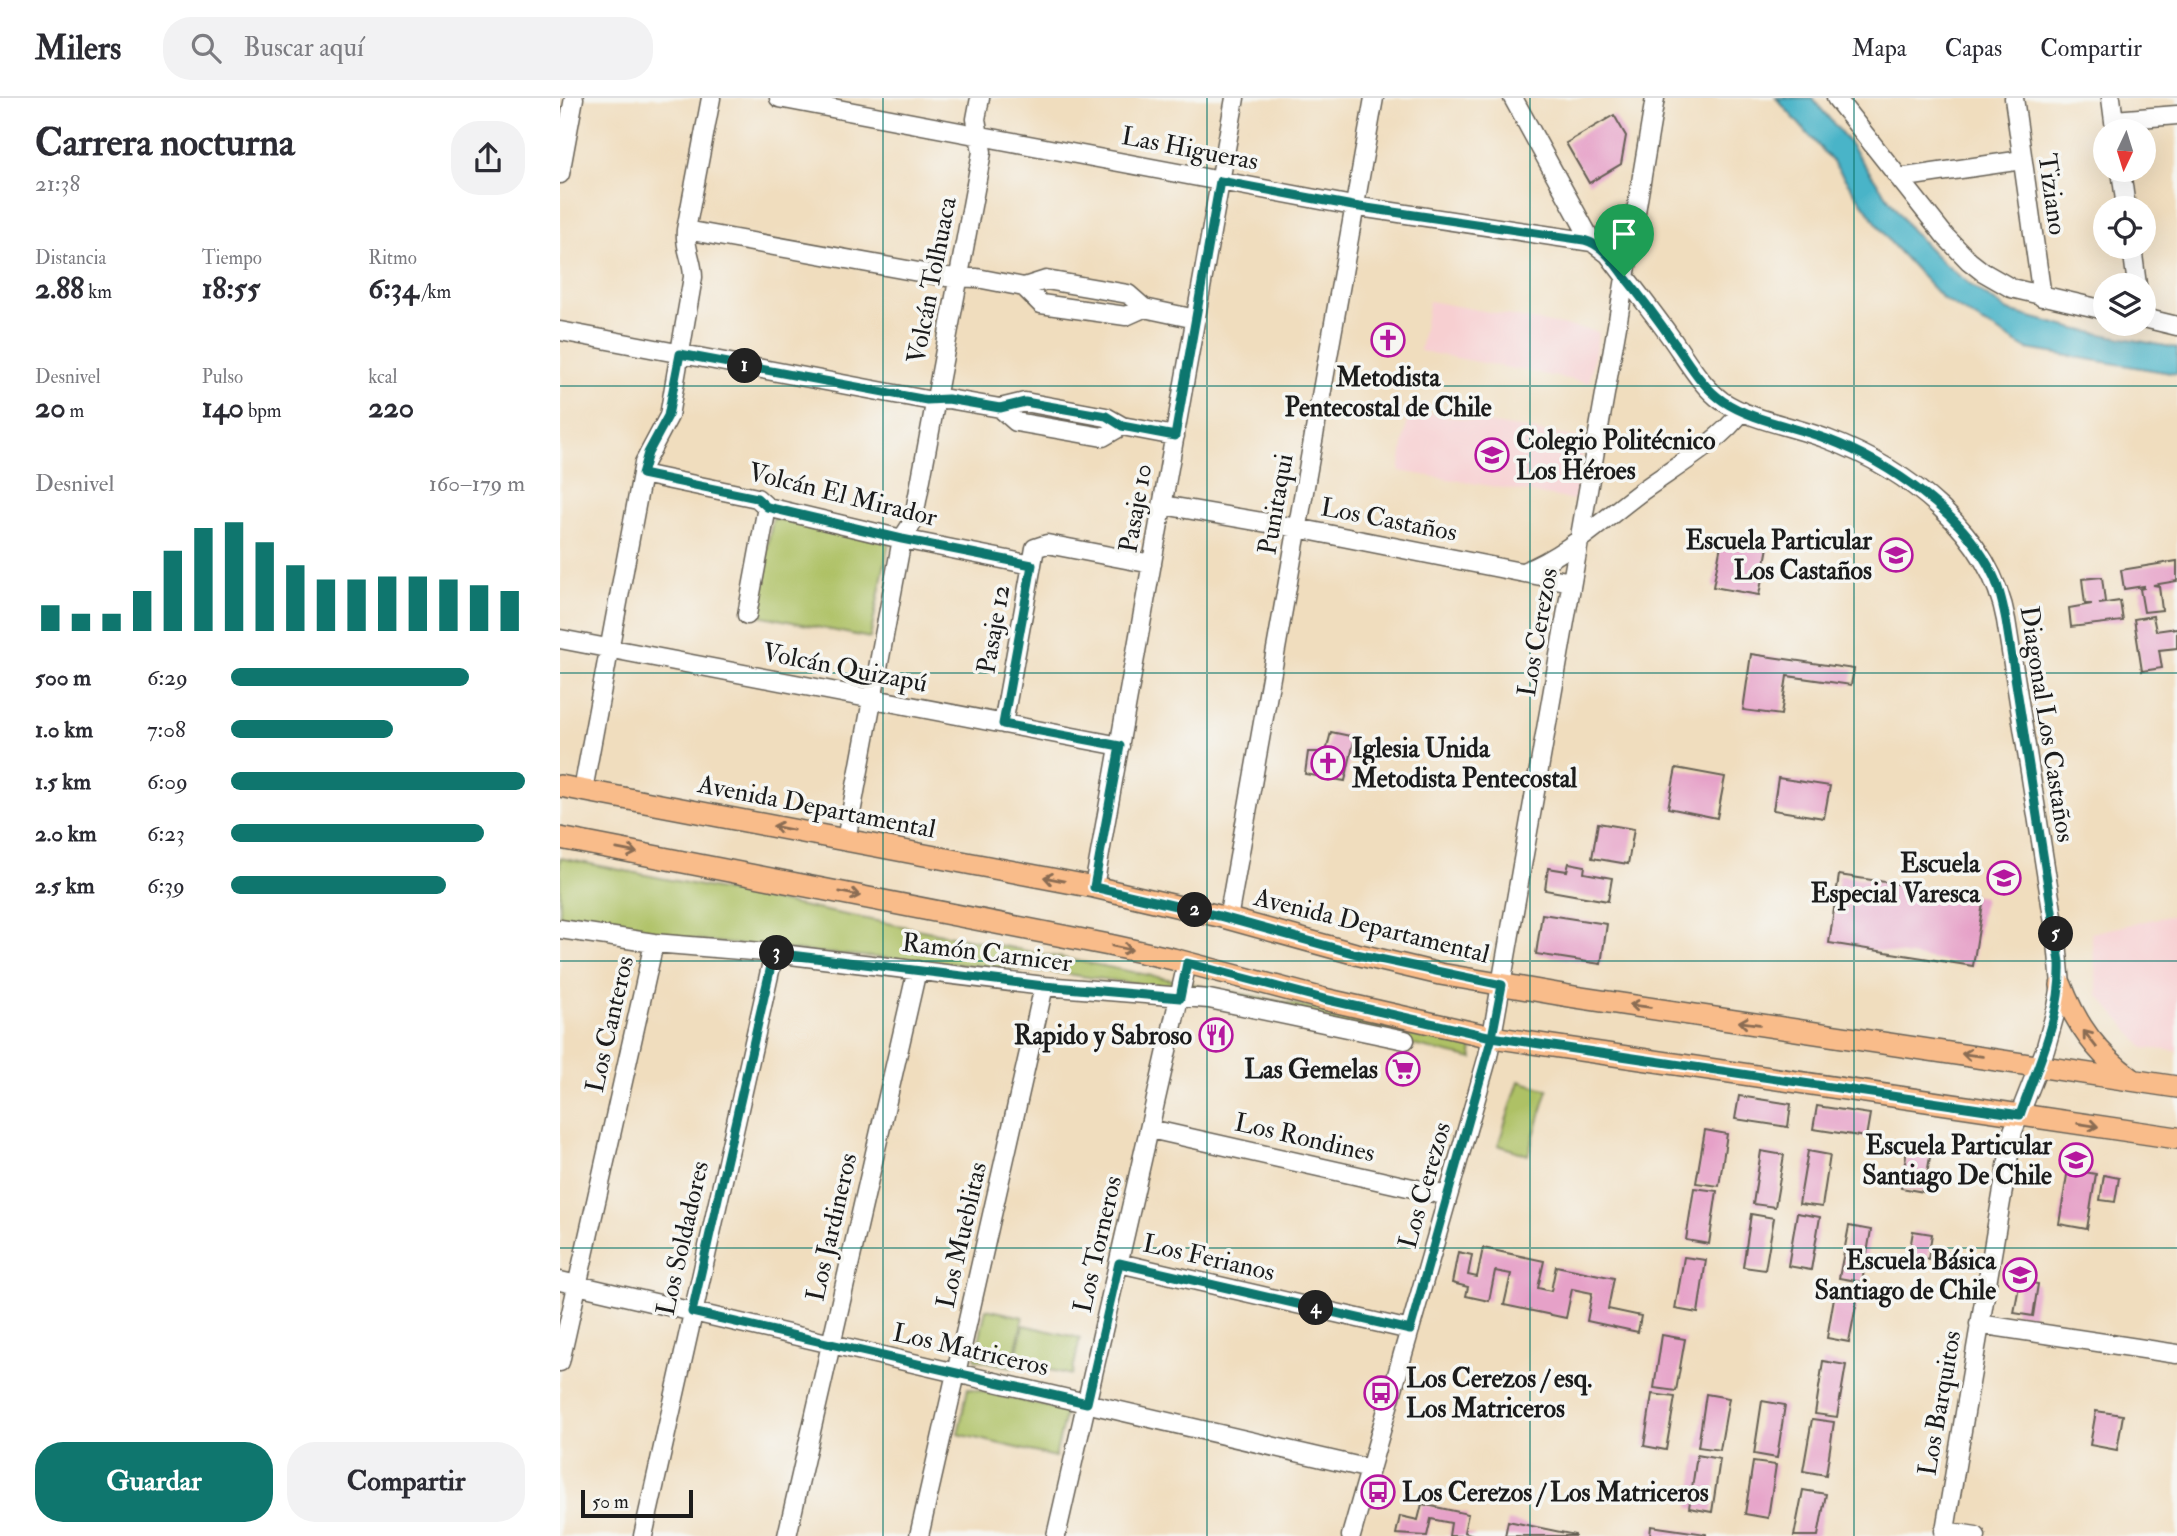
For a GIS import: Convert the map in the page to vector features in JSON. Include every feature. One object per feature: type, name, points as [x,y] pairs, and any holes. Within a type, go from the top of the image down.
[{"type":"main road","name":"Avenida Departamental","points":[[560,786],[1094,887],[1228,919],[1356,954],[1502,985],[2177,1087]]},
{"type":"main road","points":[[560,838],[1029,929],[1187,963],[1337,1002],[1492,1037],[2177,1138]]},
{"type":"main road","points":[[2060,985],[2089,1039],[2102,1055],[2134,1080]]},
{"type":"street","points":[[560,174],[574,98]]},
{"type":"street","points":[[583,790],[642,474],[648,453],[668,416],[680,354],[693,277],[685,230],[711,98]]},
{"type":"street","name":"Las Higueras","points":[[779,98],[1353,206],[1592,242]]},
{"type":"street","name":"Volcán Tolhuaca","points":[[846,840],[902,539],[913,522],[982,152],[976,119],[980,98]]},
{"type":"street","name":"Pasaje 10","points":[[1094,887],[1236,98]]},
{"type":"street","name":"Punitaqui","points":[[1228,919],[1374,98]]},
{"type":"street","name":"Diagonal Los Castaños","points":[[1513,98],[1592,242],[1604,250],[1703,383],[1722,401],[1742,411],[1829,440],[1890,471],[1931,501],[1958,526],[1974,544],[1992,573],[2006,620],[2057,942],[2060,985],[2050,1032],[2020,1115]]},
{"type":"street","name":"Los Cerezos","points":[[1351,1536],[1492,1037],[1655,98]]},
{"type":"street","points":[[1836,98],[1956,249],[1969,261],[2011,288],[2093,307]]},
{"type":"street","name":"Tiziano","points":[[2014,98],[2042,296]]},
{"type":"street","points":[[2111,98],[2114,119]]},
{"type":"street","points":[[2154,119],[2177,115]]},
{"type":"street","points":[[1899,178],[2022,160]]},
{"type":"street","points":[[685,230],[1024,287],[1041,304],[1126,316],[1144,308],[1196,319]]},
{"type":"street","points":[[1618,320],[1635,309],[1654,314]]},
{"type":"street","points":[[2156,321],[2177,326]]},
{"type":"street","points":[[560,331],[913,397],[948,399],[1000,408],[1016,422],[1103,437],[1122,426],[1175,436]]},
{"type":"street","points":[[1523,572],[1539,565],[1580,538],[1720,434],[1742,411]]},
{"type":"street","name":"Volcán El Mirador","points":[[642,474],[757,498],[767,507],[902,539],[1032,565]]},
{"type":"street","points":[[1589,486],[1595,502],[1610,510],[1619,508]]},
{"type":"street","name":"Los Castaños","points":[[1163,505],[1297,528],[1572,582]]},
{"type":"street","points":[[747,615],[767,507]]},
{"type":"street","name":"Pasaje 12","points":[[1003,724],[1035,548],[1046,544],[1152,564]]},
{"type":"street","name":"Volcán Quizapú","points":[[560,639],[1120,746]]},
{"type":"street","name":"Ramón Carnicer","points":[[560,929],[654,943],[774,953],[1044,986],[1209,999],[1405,1040]]},
{"type":"street","name":"Los Canteros","points":[[560,1362],[569,1283],[654,943]]},
{"type":"street","name":"Los Soldadores","points":[[643,1536],[774,953]]},
{"type":"street","name":"Los Torneros","points":[[1056,1536],[1187,963]]},
{"type":"street","name":"Los Jardineros","points":[[787,1536],[917,970]]},
{"type":"street","name":"Los Mueblitas","points":[[919,1536],[1044,986]]},
{"type":"street","name":"Los Barquitos","points":[[1944,1534],[2013,1131],[2020,1115]]},
{"type":"street","name":"Los Rondines","points":[[1150,1129],[1448,1196]]},
{"type":"street","name":"Los Ferianos","points":[[1119,1263],[1410,1330]]},
{"type":"street","name":"Los Matriceros","points":[[569,1283],[1370,1469]]},
{"type":"street","points":[[1979,1324],[2177,1354]]},
{"type":"street","points":[[1944,1534],[1976,1536]]},
{"type":"shaded area","points":[[1429,301],[1599,332],[1589,383],[1420,351]]},
{"type":"shaded area","name":"Colegio Politécnico Los Héroes","points":[[1409,410],[1585,439],[1575,500],[1399,471]]},
{"type":"shaded area","points":[[2177,914],[2177,1051],[2144,1048],[2098,995],[2091,933]]},
{"type":"green space","points":[[773,518],[889,542],[870,638],[754,614]]},
{"type":"green space","points":[[560,858],[1470,1039],[1473,1059],[1168,988],[1051,972],[764,948],[560,923]]},
{"type":"green space","points":[[1519,1081],[1548,1090],[1528,1155],[1498,1145]]},
{"type":"green space","points":[[986,1309],[1023,1317],[1012,1367],[975,1359]]},
{"type":"green space","points":[[1023,1325],[1080,1338],[1072,1375],[1015,1362]]},
{"type":"green space","points":[[968,1388],[1066,1411],[1055,1457],[958,1434]]},
{"type":"water","points":[[1776,98],[1812,98],[1844,136],[1911,230],[1942,262],[1973,287],[2008,311],[2093,332],[2093,336],[2113,336],[2177,348],[2177,374],[2027,349],[1943,299],[1891,243],[1832,161]]},
{"type":"building","points":[[1614,115],[1626,136],[1621,164],[1589,183],[1566,143]]},
{"type":"building","points":[[1722,539],[1768,547],[1759,595],[1713,587]]},
{"type":"building","points":[[2177,561],[2177,581],[2153,585],[2159,586],[2162,610],[2144,612],[2140,589],[2144,586],[2124,589],[2121,570]]},
{"type":"building","points":[[2102,577],[2105,602],[2099,604],[2120,601],[2123,621],[2071,627],[2069,608],[2092,604],[2085,604],[2082,579]]},
{"type":"building","points":[[2153,616],[2156,631],[2177,628],[2177,648],[2159,650],[2162,668],[2142,671],[2134,619]]},
{"type":"building","points":[[1751,654],[1854,669],[1851,685],[1787,676],[1781,715],[1743,710]]},
{"type":"building","name":"Iglesia Unida Metodista Pentecostal","points":[[1331,732],[1355,737],[1345,781],[1305,774],[1308,752],[1326,752]]},
{"type":"building","points":[[1676,768],[1725,777],[1717,818],[1668,808]]},
{"type":"building","points":[[1778,778],[1830,786],[1824,818],[1773,810]]},
{"type":"building","points":[[1598,823],[1634,829],[1628,864],[1592,858]]},
{"type":"building","points":[[1569,863],[1585,866],[1584,873],[1612,878],[1608,901],[1545,890],[1548,868],[1567,871]]},
{"type":"building","points":[[1839,875],[1984,897],[1973,966],[1829,943]]},
{"type":"building","points":[[1542,914],[1607,924],[1601,964],[1536,954]]},
{"type":"building","points":[[1739,1096],[1791,1104],[1788,1127],[1735,1119]]},
{"type":"building","points":[[1817,1106],[1870,1114],[1866,1137],[1813,1129]]},
{"type":"building","points":[[1705,1130],[1727,1134],[1719,1186],[1696,1183]]},
{"type":"building","points":[[1908,1142],[1932,1145],[1924,1192],[1901,1188]]},
{"type":"building","points":[[1761,1151],[1784,1155],[1775,1207],[1753,1204]]},
{"type":"building","points":[[1808,1151],[1830,1155],[1822,1207],[1799,1204]]},
{"type":"building","points":[[2068,1169],[2096,1174],[2087,1229],[2059,1224]]},
{"type":"building","points":[[2104,1175],[2119,1178],[2115,1202],[2100,1200]]},
{"type":"building","points":[[1694,1188],[1717,1191],[1709,1244],[1686,1240]]},
{"type":"building","points":[[1797,1213],[1820,1217],[1811,1270],[1788,1266]]},
{"type":"building","points":[[1751,1214],[1774,1218],[1765,1270],[1743,1267]]},
{"type":"building","points":[[1849,1226],[1871,1230],[1862,1282],[1839,1278]]},
{"type":"building","points":[[1913,1231],[1932,1234],[1928,1259],[1909,1255]]},
{"type":"building","points":[[1483,1248],[1544,1261],[1538,1288],[1551,1291],[1556,1266],[1614,1278],[1608,1309],[1641,1316],[1638,1332],[1587,1321],[1592,1293],[1572,1289],[1566,1318],[1504,1305],[1511,1274],[1495,1271],[1489,1301],[1466,1296],[1468,1287],[1452,1283],[1458,1252],[1472,1255],[1468,1275],[1477,1277]]},
{"type":"building","points":[[1684,1257],[1706,1260],[1698,1313],[1675,1309]]},
{"type":"building","points":[[2020,1281],[2038,1284],[2033,1316],[2014,1313]]},
{"type":"building","points":[[1836,1286],[1859,1290],[1849,1342],[1827,1338]]},
{"type":"building","points":[[1662,1335],[1685,1339],[1676,1391],[1654,1388]]},
{"type":"building","points":[[1823,1361],[1846,1365],[1837,1417],[1815,1414]]},
{"type":"building","points":[[1652,1394],[1675,1397],[1666,1450],[1644,1446]]},
{"type":"building","points":[[1706,1394],[1729,1398],[1720,1450],[1698,1447]]},
{"type":"building","points":[[1762,1401],[1785,1405],[1777,1458],[1754,1454]]},
{"type":"building","points":[[2096,1411],[2123,1415],[2117,1450],[2090,1445]]},
{"type":"building","points":[[1812,1419],[1834,1422],[1826,1475],[1803,1471]]},
{"type":"building","points":[[1697,1455],[1720,1459],[1712,1512],[1689,1508]]},
{"type":"building","points":[[1753,1462],[1776,1465],[1768,1518],[1745,1514]]},
{"type":"building","points":[[1803,1490],[1826,1494],[1818,1536],[1794,1536]]},
{"type":"building","points":[[1422,1504],[1468,1514],[1464,1532],[1476,1536],[1449,1536],[1451,1523],[1431,1519],[1427,1536],[1396,1534],[1400,1516],[1418,1520]]},
{"type":"building","points":[[1508,1521],[1575,1535],[1575,1536],[1505,1536]]},
{"type":"building","points":[[1651,1526],[1706,1534],[1706,1536],[1650,1536]]},
{"type":"place","name":"Metodista Pentecostal de Chile","points":[[1388,340]]},
{"type":"place","name":"Colegio Politécnico Los Héroes","points":[[1492,455]]},
{"type":"place","name":"Escuela Particular Los Castaños","points":[[1896,555]]},
{"type":"place","name":"Iglesia Unida Metodista Pentecostal","points":[[1328,763]]},
{"type":"place","name":"Escuela Especial Varesca","points":[[2004,878]]},
{"type":"place","name":"Rapido y Sabroso","points":[[1216,1035]]},
{"type":"place","name":"Las Gemelas","points":[[1403,1069]]},
{"type":"place","name":"Escuela Particular Santiago De Chile","points":[[2076,1160]]},
{"type":"place","name":"Escuela Básica Santiago de Chile","points":[[2020,1275]]},
{"type":"place","name":"Los Cerezos / esq. Los Matriceros","points":[[1381,1393]]},
{"type":"place","name":"Los Cerezos / Los Matriceros","points":[[1378,1492]]},
{"type":"route","points":[[1624,276],[1604,250],[1584,240],[1353,206],[1220,181],[1175,436],[1122,426],[1106,416],[1025,402],[1000,408],[948,399],[927,400],[680,354],[665,426],[648,453],[642,474],[757,498],[767,507],[902,539],[1032,565],[1003,724],[1120,746],[1094,887],[1165,902],[1356,954],[1440,974],[1502,985],[1492,1037],[1324,999],[1187,963],[1180,998],[1044,986],[774,953],[692,1312],[1087,1403],[1119,1263],[1410,1330],[1492,1037],[2020,1115],[2045,1050],[2057,1007],[2060,962],[2006,620],[1992,573],[1964,531],[1931,501],[1890,471],[1829,440],[1752,415],[1722,401],[1703,383],[1624,276]]}]
